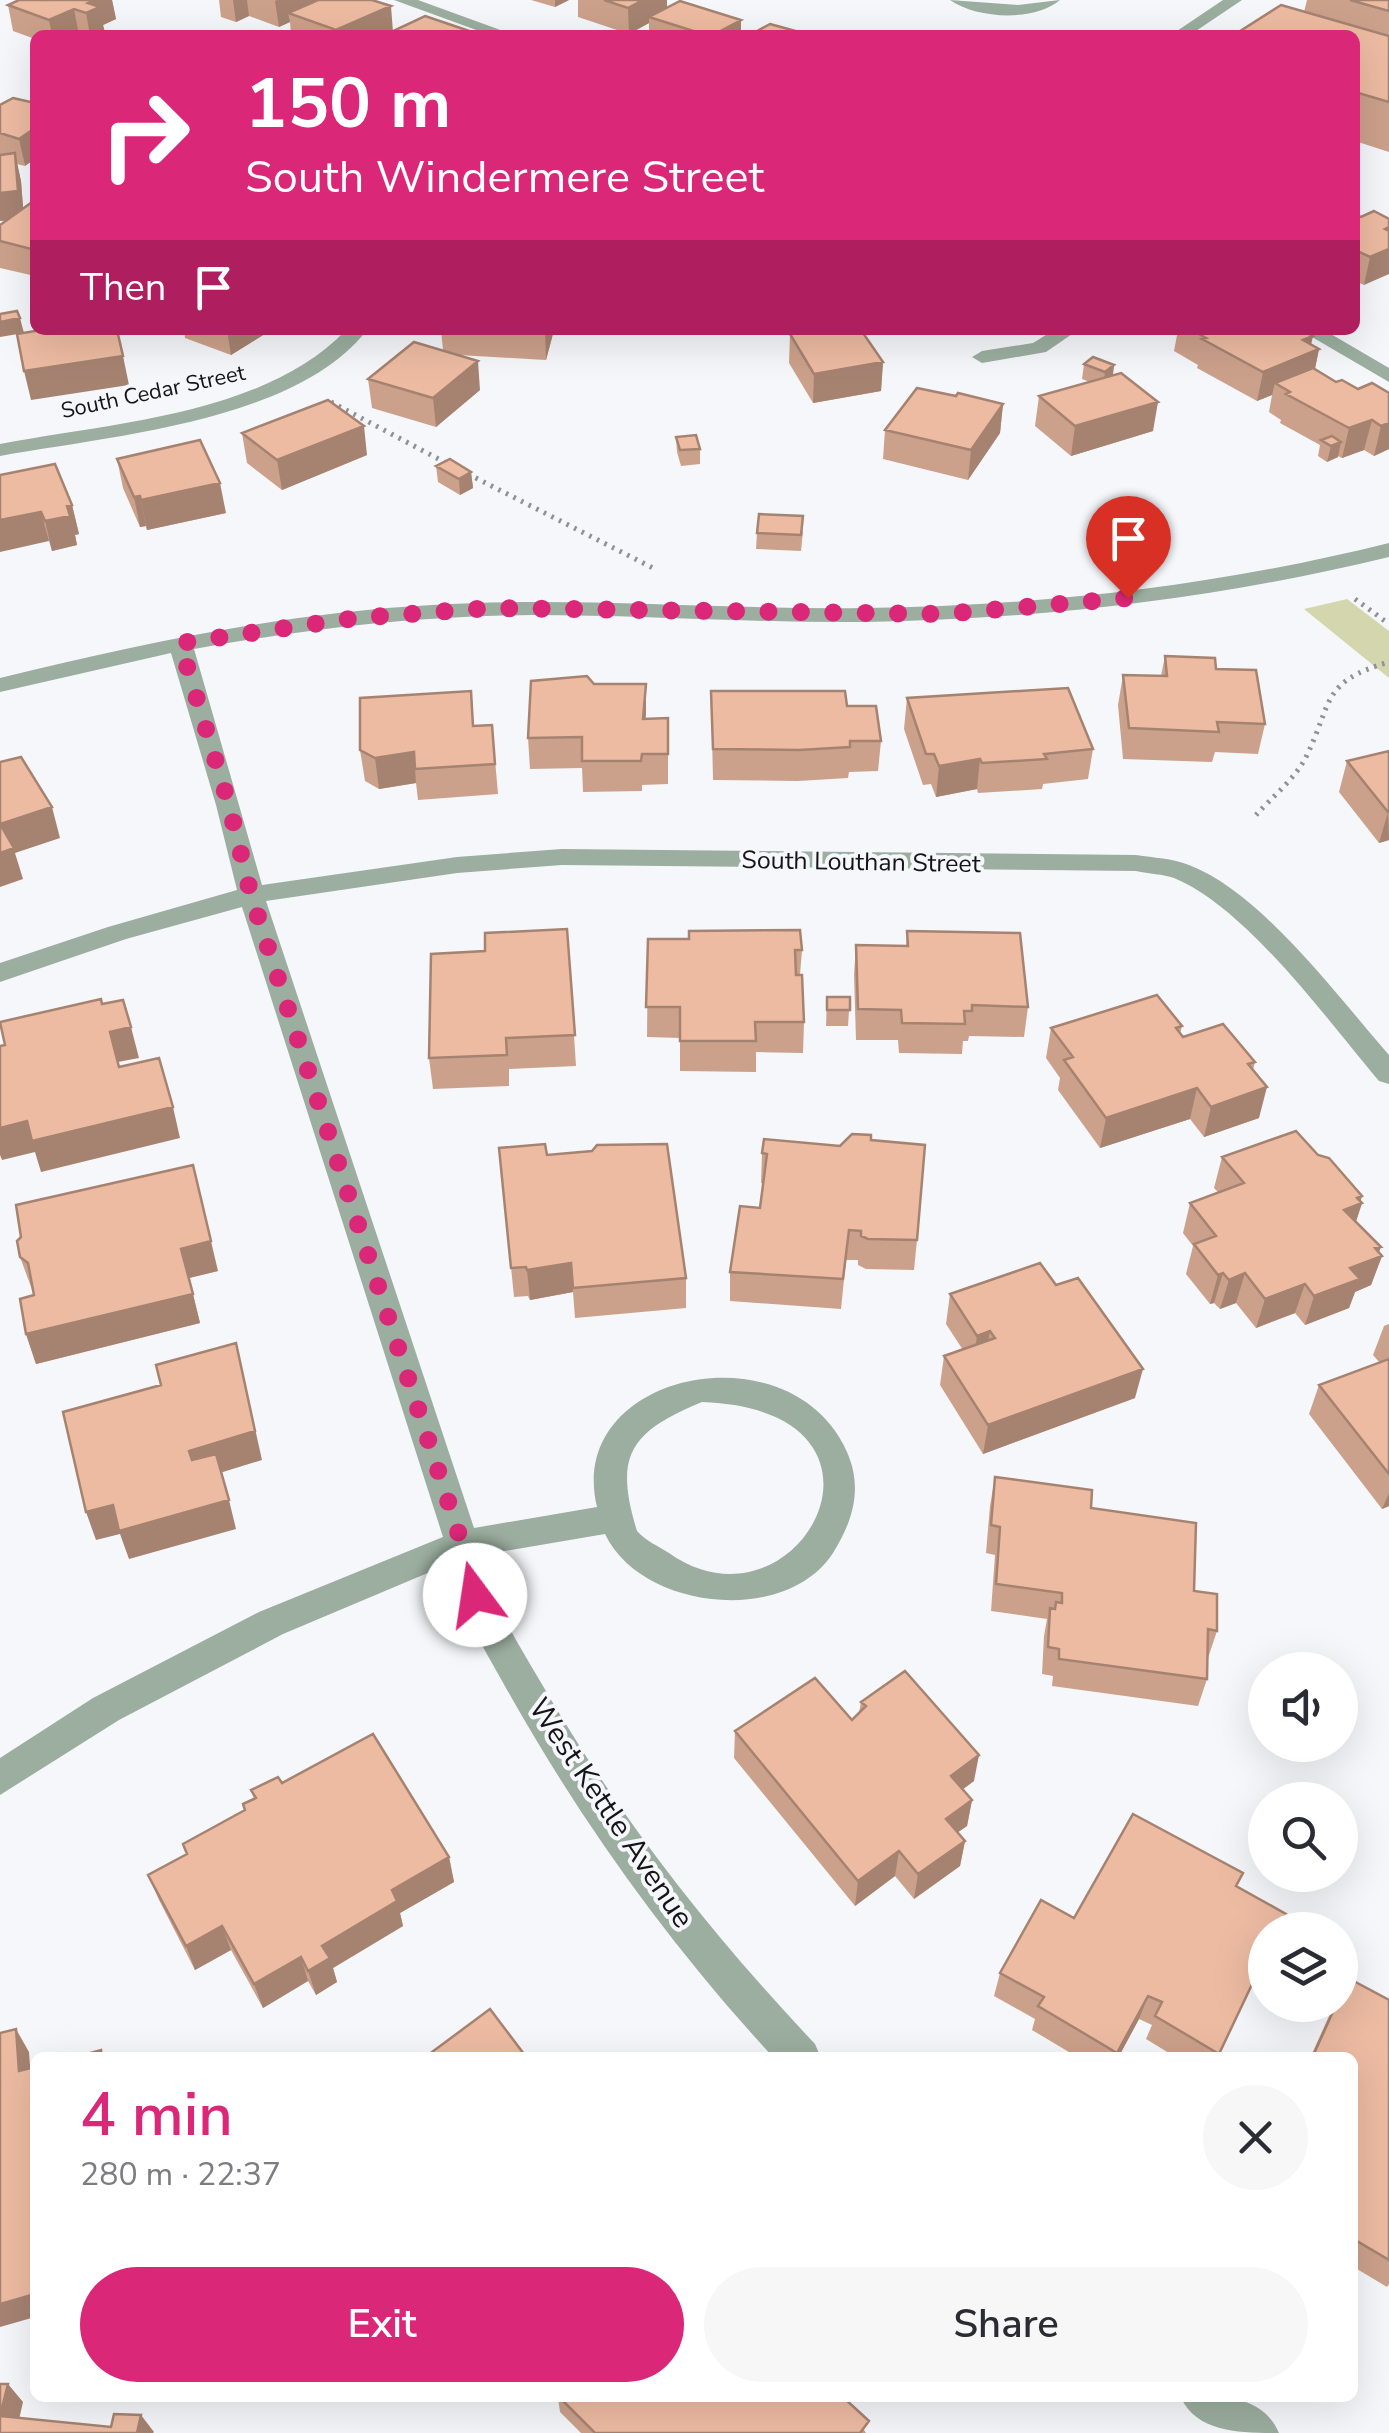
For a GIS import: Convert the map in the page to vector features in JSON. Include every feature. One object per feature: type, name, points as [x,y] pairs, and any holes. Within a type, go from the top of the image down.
[{"type":"street","points":[[402,0],[491,30]]},
{"type":"street","points":[[958,0],[1014,10],[1052,0]]},
{"type":"street","points":[[1188,30],[1234,0]]},
{"type":"street","name":"South Cedar Street","points":[[0,450],[228,406],[289,382],[338,350],[352,335]]},
{"type":"street","points":[[982,357],[1039,348],[1060,335]]},
{"type":"street","points":[[1319,335],[1389,376]]},
{"type":"street","points":[[0,685],[180,643],[356,618],[489,608],[581,607],[807,615],[944,614],[1077,604],[1263,578],[1389,550]]},
{"type":"street","name":"West Kettle Avenue","points":[[180,643],[229,805],[251,895],[462,1544],[475,1595],[555,1743],[662,1897],[706,1949],[725,1979],[794,2052]]},
{"type":"street","name":"South Louthan Street","points":[[0,973],[117,933],[251,895],[383,874],[562,857],[1136,864],[1183,871],[1224,895],[1262,931],[1389,1074]]},
{"type":"street","points":[[700,1390],[740,1390],[777,1400],[808,1420],[829,1443],[840,1473],[841,1502],[833,1528],[814,1553],[788,1571],[754,1584],[715,1586],[680,1579],[627,1543],[618,1518],[606,1488],[610,1458],[631,1427],[662,1404],[700,1390]]},
{"type":"street","points":[[0,1778],[106,1709],[272,1623],[462,1544],[618,1518]]},
{"type":"street","points":[[1209,2402],[1257,2433]]},
{"type":"path","points":[[289,382],[655,568]]},
{"type":"path","points":[[1354,598],[1389,624]]},
{"type":"path","points":[[1256,816],[1306,758],[1324,705],[1336,688],[1361,670],[1389,662]]},
{"type":"green space","points":[[1347,599],[1389,631],[1389,678],[1304,609]]},
{"type":"building","points":[[19,0],[95,0],[88,3],[100,7],[86,13],[74,9],[49,20],[8,5]]},
{"type":"building","points":[[318,0],[372,0],[391,6],[336,30],[288,13]]},
{"type":"building","points":[[604,0],[643,0],[628,8]]},
{"type":"building","points":[[1350,0],[1389,0],[1389,11]]},
{"type":"building","points":[[680,1],[741,20],[722,30],[690,30],[649,17]]},
{"type":"building","points":[[1281,5],[1389,36],[1389,102],[1360,93],[1360,30],[1242,30]]},
{"type":"building","points":[[425,16],[466,30],[395,30]]},
{"type":"building","points":[[770,24],[792,30],[759,30]]},
{"type":"building","points":[[13,98],[30,102],[30,131],[19,139],[0,133],[0,105]]},
{"type":"building","points":[[15,153],[18,191],[0,193],[0,155]]},
{"type":"building","points":[[30,204],[30,249],[0,241],[0,225]]},
{"type":"building","points":[[1374,211],[1389,219],[1385,229],[1389,231],[1389,249],[1370,257],[1360,252],[1361,217]]},
{"type":"building","points":[[17,311],[20,318],[0,322],[0,314]]},
{"type":"building","points":[[17,334],[118,335],[123,356],[24,371]]},
{"type":"building","points":[[791,335],[864,335],[883,362],[814,374]]},
{"type":"building","points":[[1201,335],[1311,335],[1303,340],[1319,349],[1263,372],[1202,339],[1206,338]]},
{"type":"building","points":[[414,342],[478,361],[433,398],[368,379]]},
{"type":"building","points":[[1093,357],[1114,365],[1105,372],[1084,364]]},
{"type":"building","points":[[1313,368],[1336,382],[1342,380],[1358,389],[1372,383],[1389,393],[1389,423],[1381,426],[1372,420],[1349,428],[1286,394],[1290,392],[1275,383]]},
{"type":"building","points":[[1121,373],[1158,402],[1075,426],[1039,396]]},
{"type":"building","points":[[917,388],[1003,404],[971,450],[885,430]]},
{"type":"building","points":[[328,400],[364,426],[277,460],[242,433]]},
{"type":"building","points":[[696,435],[700,449],[680,450],[676,437]]},
{"type":"building","points":[[1332,436],[1341,442],[1331,446],[1321,440]]},
{"type":"building","points":[[200,440],[220,483],[141,500],[140,496],[134,497],[117,459]]},
{"type":"building","points":[[450,459],[471,472],[459,479],[436,466]]},
{"type":"building","points":[[55,464],[72,505],[67,506],[70,516],[45,521],[41,512],[0,520],[0,475]]},
{"type":"building","points":[[759,514],[803,516],[801,535],[757,533]]},
{"type":"building","points":[[1165,656],[1215,658],[1216,669],[1256,670],[1265,724],[1217,722],[1219,732],[1129,728],[1123,675],[1167,676]]},
{"type":"building","points":[[587,676],[594,684],[646,684],[643,719],[668,718],[668,754],[642,754],[641,761],[582,761],[582,737],[528,738],[531,681]]},
{"type":"building","points":[[1068,688],[1093,749],[1044,754],[1047,759],[982,763],[980,759],[939,766],[934,754],[926,754],[907,698]]},
{"type":"building","points":[[471,691],[473,726],[492,725],[495,764],[415,769],[414,752],[375,758],[360,750],[360,698]]},
{"type":"building","points":[[711,691],[845,691],[847,706],[876,706],[881,741],[850,741],[850,747],[799,750],[713,749]]},
{"type":"building","points":[[1389,751],[1389,812],[1388,812],[1347,761]]},
{"type":"building","points":[[21,757],[52,807],[0,824],[0,762]]},
{"type":"building","points":[[0,824],[14,848],[0,853]]},
{"type":"building","points":[[567,929],[575,1035],[506,1038],[507,1055],[429,1058],[431,954],[485,951],[485,933]]},
{"type":"building","points":[[800,930],[802,950],[795,950],[796,975],[802,975],[804,1022],[755,1022],[756,1041],[680,1041],[680,1007],[646,1007],[648,939],[689,939],[689,931]]},
{"type":"building","points":[[907,931],[1020,933],[1028,1007],[972,1005],[972,1011],[964,1011],[965,1024],[902,1023],[901,1010],[858,1009],[856,945],[908,946]]},
{"type":"building","points":[[1157,995],[1182,1026],[1176,1028],[1183,1037],[1223,1024],[1255,1062],[1248,1064],[1267,1087],[1211,1107],[1197,1088],[1106,1118],[1064,1060],[1073,1057],[1051,1028]]},
{"type":"building","points":[[827,997],[850,997],[850,1010],[827,1010]]},
{"type":"building","points":[[101,999],[102,1004],[123,1000],[131,1027],[110,1032],[119,1067],[159,1058],[173,1107],[32,1141],[27,1121],[0,1128],[0,1046],[5,1045],[0,1022]]},
{"type":"building","points":[[1296,1131],[1318,1155],[1329,1158],[1362,1196],[1357,1198],[1362,1203],[1344,1210],[1381,1247],[1375,1248],[1382,1256],[1350,1268],[1360,1279],[1314,1296],[1305,1284],[1265,1299],[1245,1273],[1229,1280],[1223,1273],[1218,1275],[1194,1244],[1216,1236],[1190,1203],[1244,1183],[1222,1157]]},
{"type":"building","points":[[852,1134],[871,1135],[871,1140],[925,1145],[917,1240],[868,1239],[861,1236],[861,1231],[849,1230],[843,1279],[730,1272],[740,1206],[760,1208],[767,1154],[762,1153],[764,1139],[840,1146]]},
{"type":"building","points":[[545,1144],[547,1155],[592,1151],[597,1145],[667,1144],[686,1278],[573,1288],[571,1263],[527,1270],[511,1268],[499,1148]]},
{"type":"building","points":[[193,1165],[211,1241],[181,1249],[193,1294],[26,1334],[20,1299],[34,1295],[28,1263],[20,1257],[16,1205]]},
{"type":"building","points":[[1040,1263],[1056,1285],[1078,1278],[1143,1369],[988,1425],[944,1356],[995,1338],[990,1331],[977,1336],[950,1294]]},
{"type":"building","points":[[236,1343],[255,1431],[189,1451],[192,1460],[216,1454],[229,1500],[119,1531],[113,1505],[86,1512],[63,1412],[161,1385],[156,1365]]},
{"type":"building","points":[[1389,1359],[1389,1474],[1319,1385]]},
{"type":"building","points":[[995,1477],[1092,1490],[1091,1508],[1196,1523],[1194,1591],[1217,1594],[1217,1631],[1208,1629],[1207,1679],[1059,1659],[1059,1649],[1048,1647],[1050,1608],[1055,1609],[1056,1602],[1062,1603],[1062,1593],[996,1584],[1000,1527],[991,1525]]},
{"type":"building","points":[[905,1671],[979,1755],[951,1776],[972,1800],[946,1819],[965,1841],[918,1874],[899,1851],[858,1881],[735,1731],[815,1678],[852,1720],[866,1706],[861,1702]]},
{"type":"building","points":[[373,1734],[449,1857],[392,1890],[397,1901],[322,1946],[330,1958],[308,1971],[301,1957],[254,1984],[222,1926],[186,1946],[148,1875],[187,1854],[183,1844],[245,1810],[243,1804],[256,1798],[251,1790],[278,1777],[282,1783]]},
{"type":"building","points":[[1133,1814],[1243,1873],[1236,1886],[1282,1912],[1248,1912],[1248,1993],[1220,2052],[1155,2016],[1162,2002],[1148,1996],[1115,2052],[1038,2006],[1044,1997],[1000,1973],[1041,1900],[1074,1918]]},
{"type":"building","points":[[1358,1983],[1389,2000],[1389,2260],[1358,2242],[1358,2052],[1315,2052],[1328,2022],[1358,2022]]},
{"type":"building","points":[[490,2009],[522,2052],[432,2052]]},
{"type":"building","points":[[16,2029],[19,2071],[30,2068],[30,2295],[0,2304],[0,2033]]},
{"type":"building","points":[[0,2384],[8,2384],[0,2416]]},
{"type":"building","points":[[564,2402],[848,2402],[869,2421],[860,2433],[595,2433]]},
{"type":"building","points":[[114,2414],[141,2415],[137,2433],[0,2433],[0,2416],[111,2427]]},
{"type":"route","points":[[475,1595],[462,1544],[251,895],[229,805],[180,643],[356,618],[489,608],[581,607],[788,615],[944,614],[1128,598]]}]
